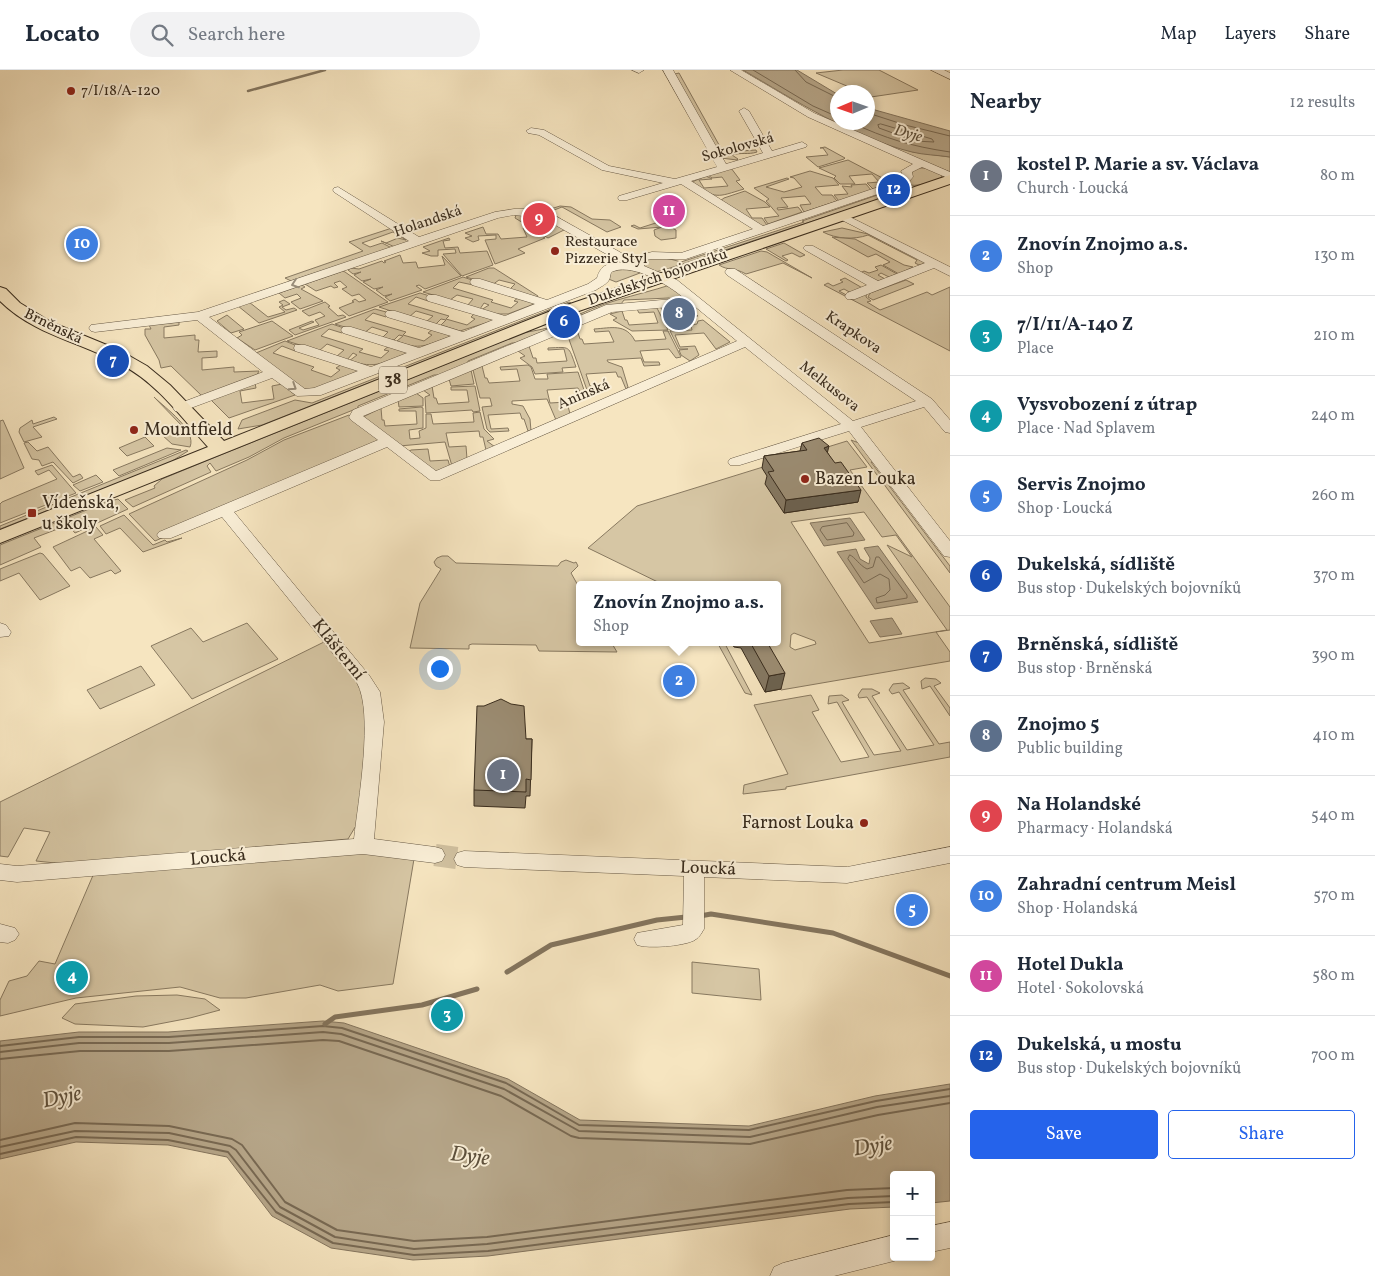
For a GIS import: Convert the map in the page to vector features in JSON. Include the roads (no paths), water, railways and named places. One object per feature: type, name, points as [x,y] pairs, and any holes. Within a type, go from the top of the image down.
[{"type":"main road","name":"Dukelských bojovníků","points":[[226,447],[567,310],[950,178]]},
{"type":"main road","name":"Brněnská","points":[[0,292],[16,309],[34,321],[132,363],[149,376],[215,444],[226,447]]},
{"type":"main road","points":[[182,409],[225,441],[226,447]]},
{"type":"main road","points":[[166,471],[184,459],[196,443],[197,436],[182,409]]},
{"type":"main road","points":[[204,425],[219,430],[234,431],[279,426]]},
{"type":"main road","name":"38","points":[[0,537],[226,447]]},
{"type":"street","points":[[668,70],[723,168]]},
{"type":"street","points":[[735,70],[811,115],[950,178]]},
{"type":"street","points":[[936,70],[950,76]]},
{"type":"street","points":[[744,111],[769,154]]},
{"type":"street","points":[[531,131],[541,132],[606,168],[678,181]]},
{"type":"street","name":"Sokolovská","points":[[623,198],[802,145]]},
{"type":"street","name":"Dukelských bojovníků","points":[[273,373],[306,393],[316,392],[599,283],[604,278],[605,271],[610,267],[625,265],[637,267],[638,260],[646,256],[682,257],[902,182],[908,178],[906,171],[921,164]]},
{"type":"street","name":"Sokolovská","points":[[678,181],[762,230]]},
{"type":"street","points":[[338,190],[419,242]]},
{"type":"street","name":"Holandská","points":[[95,328],[200,316],[510,212],[533,212],[546,215],[637,267],[659,277]]},
{"type":"street","points":[[842,216],[950,272]]},
{"type":"street","points":[[862,237],[921,269]]},
{"type":"street","points":[[809,248],[877,285]]},
{"type":"street","points":[[851,296],[934,264]]},
{"type":"street","name":"Krapkova","points":[[731,272],[927,402],[950,429]]},
{"type":"street","name":"Melkusova","points":[[659,277],[673,283],[856,430],[950,552]]},
{"type":"street","points":[[476,282],[547,304]]},
{"type":"street","points":[[432,298],[506,320]]},
{"type":"street","name":"Dukelských bojovníků","points":[[435,477],[356,415],[610,308],[694,301]]},
{"type":"street","points":[[391,314],[463,336]]},
{"type":"street","points":[[200,316],[273,373]]},
{"type":"street","points":[[347,330],[420,353]]},
{"type":"street","name":"Aninská","points":[[435,477],[745,342]]},
{"type":"street","points":[[300,348],[371,371]]},
{"type":"street","points":[[182,409],[273,373]]},
{"type":"street","points":[[735,462],[927,402]]},
{"type":"street","points":[[166,535],[389,441]]},
{"type":"street","name":"Klášterní","points":[[225,511],[363,679],[371,692],[375,722],[363,846]]},
{"type":"street","name":"Loucká","points":[[0,872],[17,874],[363,846],[435,855]]},
{"type":"street","name":"Loucká","points":[[464,859],[848,875],[950,855]]},
{"type":"street","points":[[645,940],[687,934],[693,929],[694,868]]},
{"type":"street","points":[[935,1238],[950,1234]]},
{"type":"street","points":[[783,1276],[890,1249]]},
{"type":"water","points":[[743,70],[797,70],[830,90],[830,120],[825,117]]},
{"type":"water","name":"Dyje","points":[[875,110],[950,131],[950,157],[912,152],[868,138],[850,130],[875,130]]},
{"type":"water","points":[[850,518],[865,540],[824,546],[810,523]]},
{"type":"water","points":[[878,546],[918,602],[875,609],[837,552],[856,549],[860,559],[869,564],[870,558],[864,548]]},
{"type":"water","points":[[892,618],[902,634],[880,637],[870,621]]},
{"type":"water","name":"Dyje","points":[[323,1021],[344,1023],[508,1079],[580,1120],[749,1126],[875,1096],[950,1084],[950,1201],[935,1203],[935,1171],[890,1171],[890,1207],[850,1209],[488,1256],[413,1260],[331,1248],[272,1216],[227,1157],[168,1145],[76,1142],[0,1159],[0,1041],[79,1032],[168,1032]]},
{"type":"waterway","points":[[248,91],[325,70]]},
{"type":"waterway","points":[[700,916],[711,914],[833,933],[950,976]]},
{"type":"waterway","points":[[507,972],[551,945],[657,920],[686,917]]},
{"type":"waterway","points":[[325,1024],[335,1017],[422,1005],[477,989]]},
{"type":"tunnel","points":[[435,855],[464,859]]},
{"type":"place","name":"7/I/18/A-120","points":[[71,91]]},
{"type":"place","name":"Dukelská, u mostu","points":[[894,190]]},
{"type":"place","name":"Hotel Dukla","points":[[669,211]]},
{"type":"place","name":"Na Holandské","points":[[539,219]]},
{"type":"place","name":"Zahradní centrum Meisl","points":[[82,244]]},
{"type":"place","name":"Restaurace Pizzerie Styl","points":[[555,251]]},
{"type":"place","name":"Znojmo 5","points":[[679,314]]},
{"type":"place","name":"Dukelská, sídliště","points":[[564,322]]},
{"type":"place","name":"Brněnská, sídliště","points":[[113,361]]},
{"type":"place","name":"Mountfield","points":[[134,430]]},
{"type":"place","name":"Bazen Louka","points":[[805,479]]},
{"type":"place","name":"Vídeňská, u školy","points":[[32,513]]},
{"type":"place","name":"Znovín Znojmo a.s.","points":[[679,681]]},
{"type":"place","name":"kostel P. Marie a sv. Václava","points":[[503,775]]},
{"type":"place","name":"Farnost Louka","points":[[864,823]]},
{"type":"place","name":"Servis Znojmo","points":[[912,910]]},
{"type":"place","name":"Vysvobození z útrap","points":[[72,977]]},
{"type":"place","name":"7/I/11/A-140 Z","points":[[447,1015]]}]
